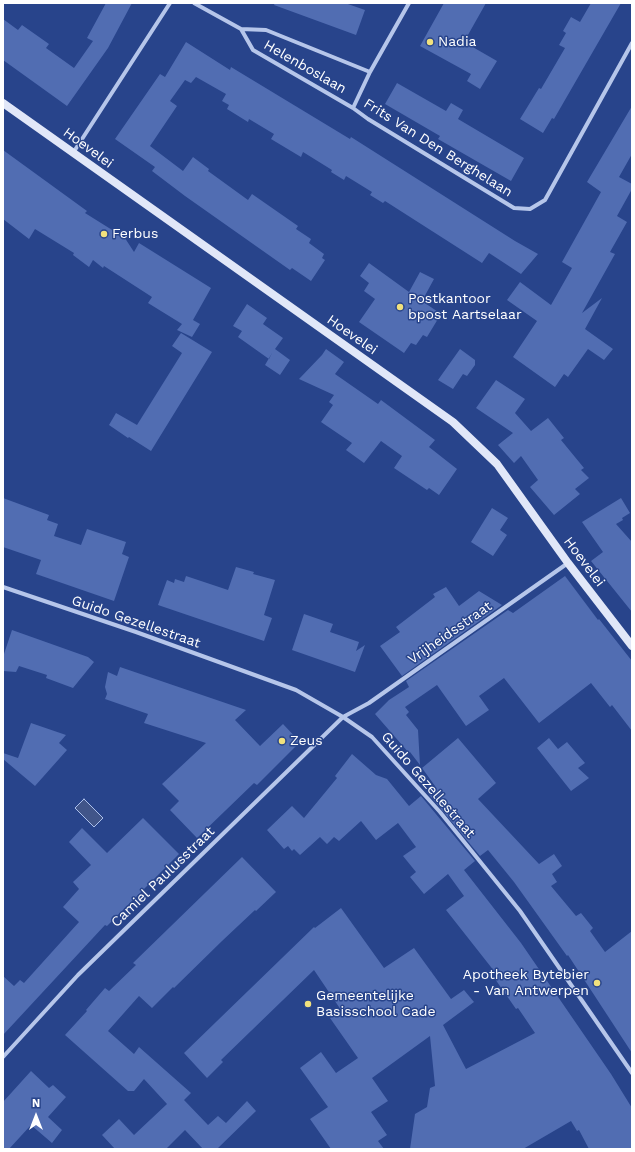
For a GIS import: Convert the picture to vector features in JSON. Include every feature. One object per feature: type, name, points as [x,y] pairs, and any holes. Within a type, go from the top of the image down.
[{"type":"street","points":[[73,153],[170,3]]},
{"type":"street","name":"Helenboslaan","points":[[194,3],[241,29],[266,30],[370,72]]},
{"type":"street","name":"Helenboslaan","points":[[241,29],[253,50],[353,108],[370,72],[409,3]]},
{"type":"street","name":"Frits Van Den Berghelaan","points":[[353,108],[368,119],[514,208],[530,209],[545,200],[632,43]]},
{"type":"street","name":"Hoevelei","points":[[3,103],[453,422],[496,464],[568,563],[632,646]]},
{"type":"street","name":"Vrijheidsstraat","points":[[343,717],[369,703],[568,563]]},
{"type":"street","name":"Guido Gezellestraat","points":[[3,587],[136,632],[296,690],[343,717],[372,737],[444,818],[520,911],[632,1074]]},
{"type":"street","name":"Camiel Paulusstraat","points":[[3,1057],[78,975],[343,717]]},
{"type":"water","points":[[84,799],[103,818],[94,827],[75,808]]},
{"type":"building","points":[[106,3],[132,3],[108,48],[67,106],[3,60],[3,19],[18,30],[22,25],[49,44],[46,48],[74,68],[93,41],[87,38]]},
{"type":"building","points":[[275,3],[345,3],[365,10],[356,35],[274,5]]},
{"type":"building","points":[[444,3],[486,3],[464,42],[497,61],[480,89],[467,81],[471,74],[420,46]]},
{"type":"building","points":[[591,3],[621,3],[554,119],[552,118],[543,133],[520,119],[539,88],[541,89],[565,48],[559,45],[566,33],[563,31],[571,17],[580,22]]},
{"type":"building","points":[[186,42],[230,70],[231,67],[350,139],[351,137],[538,254],[521,274],[489,253],[482,263],[385,201],[383,203],[370,195],[372,192],[346,176],[344,180],[331,172],[332,170],[303,152],[301,157],[271,139],[274,134],[249,119],[248,122],[227,109],[229,105],[222,101],[226,94],[196,77],[191,83],[185,80],[170,101],[177,106],[150,146],[183,171],[193,157],[209,169],[208,171],[248,200],[252,194],[298,226],[296,229],[311,239],[309,243],[324,254],[322,258],[325,260],[311,281],[292,268],[290,270],[185,196],[152,171],[155,167],[115,139],[160,74],[165,77]]},
{"type":"building","points":[[397,83],[446,111],[451,103],[463,110],[458,119],[524,158],[511,181],[438,139],[440,136],[385,104]]},
{"type":"building","points":[[632,106],[632,154],[619,177],[632,184],[632,189],[617,216],[627,222],[610,252],[615,254],[582,313],[602,298],[585,329],[613,349],[604,360],[588,349],[568,377],[564,374],[555,387],[513,357],[537,321],[507,300],[520,282],[551,305],[572,268],[562,262],[601,192],[587,182]]},
{"type":"building","points":[[3,150],[87,211],[85,213],[117,233],[121,232],[134,252],[139,243],[211,288],[193,320],[200,324],[192,337],[177,330],[182,324],[148,303],[152,297],[104,266],[103,268],[93,260],[89,267],[73,255],[74,253],[35,229],[29,239],[3,219]]},
{"type":"building","name":"Postkantoor bpost Aartselaar","points":[[369,263],[409,292],[420,272],[434,279],[422,301],[441,314],[427,337],[423,335],[416,345],[411,343],[404,353],[359,322],[375,299],[364,291],[369,283],[360,276]]},
{"type":"building","points":[[247,304],[267,318],[263,324],[283,338],[275,349],[290,360],[280,375],[265,365],[269,359],[238,337],[242,331],[233,326]]},
{"type":"building","points":[[181,333],[212,352],[151,451],[109,425],[116,413],[137,425],[182,353],[172,346]]},
{"type":"building","points":[[326,349],[344,362],[335,374],[378,404],[381,400],[435,440],[429,447],[457,469],[439,495],[429,488],[427,490],[394,468],[402,456],[381,441],[364,463],[346,450],[352,443],[321,422],[333,405],[329,402],[334,395],[299,379]]},
{"type":"building","points":[[460,349],[475,360],[475,365],[467,376],[463,374],[453,389],[438,380]]},
{"type":"building","points":[[496,380],[525,399],[515,413],[531,431],[548,418],[564,438],[561,440],[584,468],[581,470],[589,478],[575,489],[580,494],[554,515],[530,487],[538,480],[521,456],[514,463],[498,445],[513,433],[476,408]]},
{"type":"building","points":[[3,498],[49,515],[47,520],[58,524],[54,536],[81,545],[87,529],[126,542],[122,554],[129,557],[114,601],[36,574],[41,560],[3,547]]},
{"type":"building","points":[[621,498],[630,513],[616,524],[632,542],[632,612],[591,561],[603,552],[582,522]]},
{"type":"building","points":[[492,508],[508,518],[500,530],[507,535],[493,556],[471,542]]},
{"type":"building","points":[[236,567],[254,572],[253,574],[275,580],[264,615],[272,618],[264,641],[158,605],[167,580],[174,583],[175,579],[184,582],[186,576],[228,590]]},
{"type":"building","points":[[565,576],[598,620],[599,619],[632,661],[632,731],[612,705],[610,707],[591,683],[539,723],[504,678],[479,696],[489,710],[466,726],[437,685],[405,707],[409,712],[406,715],[418,730],[420,765],[375,714],[389,700],[409,687],[406,681],[508,610],[513,613]]},
{"type":"building","points":[[446,587],[459,606],[479,591],[502,605],[402,676],[380,646],[400,632],[396,627],[435,597],[433,594]]},
{"type":"building","points":[[304,614],[333,624],[330,632],[359,642],[356,651],[365,645],[355,672],[292,650]]},
{"type":"building","points":[[12,630],[88,657],[94,662],[73,688],[46,678],[47,675],[19,666],[16,672],[3,671],[3,657]]},
{"type":"building","points":[[120,667],[246,710],[235,720],[260,746],[283,724],[300,742],[257,785],[254,783],[197,838],[170,810],[179,801],[162,784],[206,743],[144,723],[148,714],[105,699],[107,694],[105,687],[108,672],[117,676]]},
{"type":"building","points":[[31,723],[66,735],[59,743],[67,750],[35,786],[3,759],[3,753],[18,758]]},
{"type":"building","points":[[458,738],[496,783],[478,799],[539,864],[554,854],[562,866],[552,874],[557,882],[551,886],[576,916],[581,913],[593,928],[590,931],[605,952],[632,931],[632,1053],[568,955],[567,956],[514,882],[488,850],[480,856],[427,792],[435,786],[422,768]]},
{"type":"building","points":[[549,738],[558,749],[567,742],[585,763],[578,768],[589,778],[571,791],[537,748]]},
{"type":"building","points":[[352,754],[376,775],[387,779],[409,806],[421,796],[475,861],[464,870],[521,943],[611,1074],[632,1108],[632,1149],[589,1149],[579,1130],[577,1131],[571,1121],[523,1149],[410,1149],[415,1114],[427,1107],[430,1088],[435,1086],[430,1036],[372,1078],[388,1101],[371,1112],[387,1135],[378,1141],[384,1149],[331,1149],[310,1119],[328,1107],[300,1068],[321,1052],[336,1073],[358,1058],[330,1018],[341,1010],[314,970],[221,1060],[223,1062],[207,1078],[184,1053],[314,927],[315,928],[341,908],[384,968],[414,948],[451,999],[464,990],[474,1002],[443,1025],[466,1069],[535,1033],[518,1008],[516,1009],[495,979],[498,976],[446,910],[464,896],[448,874],[424,894],[410,877],[416,872],[403,856],[416,847],[398,823],[376,840],[361,821],[339,841],[334,837],[327,844],[320,837],[300,855],[294,849],[292,851],[288,846],[284,849],[267,830],[292,806],[304,818],[337,778],[335,776]]},
{"type":"building","points":[[143,818],[179,854],[107,926],[105,925],[3,1035],[3,976],[14,986],[20,980],[24,983],[79,922],[63,907],[79,889],[73,882],[91,865],[69,842],[82,828],[107,853]]},
{"type":"building","points":[[242,857],[276,892],[256,911],[255,910],[152,1008],[139,996],[108,1031],[134,1054],[139,1047],[191,1093],[184,1100],[208,1125],[218,1116],[226,1123],[247,1101],[256,1111],[217,1149],[203,1149],[185,1130],[166,1149],[115,1149],[102,1135],[119,1119],[134,1135],[167,1104],[144,1079],[134,1091],[128,1091],[65,1035],[105,988],[109,991],[136,965],[133,963]]},
{"type":"building","points":[[31,1071],[49,1088],[53,1085],[66,1097],[48,1117],[62,1130],[52,1143],[31,1125],[9,1149],[3,1149],[3,1102]]},
{"type":"place","name":"Nadia","points":[[430,42]]},
{"type":"place","name":"Ferbus","points":[[104,234]]},
{"type":"place","name":"Postkantoor bpost Aartselaar","points":[[400,307]]},
{"type":"place","name":"Zeus","points":[[282,741]]},
{"type":"place","name":"Apotheek Bytebier - Van Antwerpen","points":[[597,983]]},
{"type":"place","name":"Gemeentelijke Basisschool Cade","points":[[308,1004]]}]
